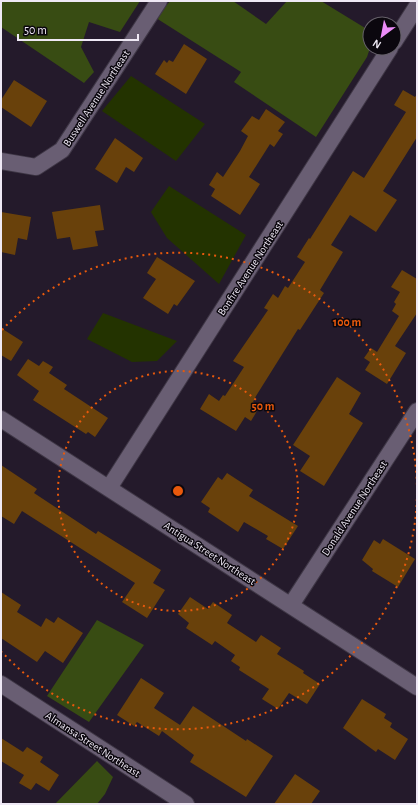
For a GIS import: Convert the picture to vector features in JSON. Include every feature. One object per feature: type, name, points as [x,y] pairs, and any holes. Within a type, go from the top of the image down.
[{"type":"street","name":"Buswell Avenue Northeast","points":[[1,161],[36,167],[62,150],[159,1]]},
{"type":"street","points":[[402,29],[417,6]]},
{"type":"street","name":"Bonfire Avenue Northeast","points":[[109,488],[385,56]]},
{"type":"street","name":"Donald Avenue Northeast","points":[[291,605],[417,411]]},
{"type":"street","name":"Antigua Street Northeast","points":[[1,420],[417,687]]},
{"type":"street","name":"Almansa Street Northeast","points":[[1,684],[186,804]]},
{"type":"green space","points":[[1,1],[140,1],[120,32],[89,22],[81,47],[94,72],[84,83],[1,27]]},
{"type":"green space","points":[[170,1],[233,1],[266,24],[287,1],[321,1],[362,26],[362,56],[367,56],[316,137],[234,82],[241,72],[156,18]]},
{"type":"green space","points":[[131,76],[205,124],[176,161],[102,111]]},
{"type":"green space","points":[[169,186],[246,235],[219,284],[167,238],[151,212]]},
{"type":"green space","points":[[103,313],[177,341],[157,361],[132,362],[87,339]]},
{"type":"green space","points":[[97,620],[144,645],[89,722],[47,696]]},
{"type":"green space","points":[[97,761],[113,777],[105,794],[97,804],[55,804]]},
{"type":"building","points":[[184,44],[207,59],[186,94],[155,74],[164,60],[167,63],[169,60],[173,62]]},
{"type":"building","points":[[14,80],[47,101],[31,127],[1,107],[1,100]]},
{"type":"building","points":[[403,90],[415,97],[417,94],[417,137],[383,191],[397,200],[376,232],[350,215],[331,245],[343,252],[320,290],[324,293],[300,330],[298,329],[256,396],[253,402],[260,406],[251,421],[245,417],[236,431],[200,409],[209,394],[219,401],[223,395],[225,396],[244,367],[233,361],[268,310],[264,308],[273,294],[278,298],[285,286],[288,288],[305,262],[297,257],[353,171],[364,178],[406,112],[394,105]]},
{"type":"building","points":[[266,109],[285,122],[278,131],[283,134],[274,147],[270,144],[249,177],[260,184],[240,215],[211,196],[215,189],[209,185],[217,172],[223,177],[240,151],[248,136],[241,131],[252,116],[259,120]]},
{"type":"building","points":[[115,138],[143,158],[134,172],[126,167],[117,183],[95,169]]},
{"type":"building","points":[[100,205],[104,230],[95,231],[98,246],[73,250],[70,237],[57,239],[52,212]]},
{"type":"building","points":[[1,212],[31,217],[27,240],[18,238],[15,255],[1,252]]},
{"type":"building","points":[[157,257],[195,281],[177,306],[174,304],[168,314],[143,298],[156,279],[147,273]]},
{"type":"building","points":[[402,270],[417,279],[417,313],[395,346],[406,353],[387,384],[365,370],[370,362],[364,358],[371,348],[377,352],[399,316],[392,311],[396,304],[394,302],[400,292],[391,287]]},
{"type":"building","points":[[1,328],[23,342],[11,361],[1,355]]},
{"type":"building","points":[[28,359],[39,366],[43,361],[53,367],[49,373],[67,385],[64,389],[108,418],[95,437],[88,432],[86,434],[33,400],[39,391],[17,375]]},
{"type":"building","points":[[337,377],[361,393],[349,414],[363,423],[324,486],[300,471],[310,456],[293,445]]},
{"type":"building","points":[[1,465],[37,489],[34,493],[96,534],[98,531],[161,570],[153,583],[165,590],[147,618],[122,602],[135,583],[22,511],[14,524],[1,516]]},
{"type":"building","points":[[227,473],[253,490],[249,496],[298,526],[283,549],[266,539],[268,536],[244,522],[238,532],[208,512],[210,508],[201,502],[218,477],[222,480]]},
{"type":"building","points":[[383,539],[415,559],[398,587],[372,571],[373,569],[362,560],[374,540],[380,544]]},
{"type":"building","points":[[1,592],[21,605],[17,612],[41,627],[46,618],[54,623],[58,617],[83,633],[63,663],[45,651],[37,662],[1,638]]},
{"type":"building","points":[[190,597],[208,609],[213,602],[232,615],[227,623],[256,642],[261,635],[281,648],[277,654],[304,671],[303,673],[320,684],[307,704],[289,693],[278,709],[262,699],[269,689],[239,670],[240,667],[231,661],[235,655],[215,641],[212,645],[186,628],[189,623],[178,614]]},
{"type":"building","points":[[141,678],[164,693],[154,708],[180,725],[193,706],[246,741],[247,739],[273,756],[246,797],[190,762],[194,755],[162,731],[159,736],[137,722],[134,726],[117,715]]},
{"type":"building","points":[[362,699],[386,714],[384,718],[392,723],[390,727],[408,739],[395,760],[378,749],[376,752],[343,728]]},
{"type":"building","points":[[1,738],[23,752],[27,747],[43,757],[40,762],[59,775],[49,791],[36,783],[31,790],[19,783],[24,775],[1,761]]},
{"type":"building","points":[[295,774],[320,791],[311,804],[274,804]]}]
